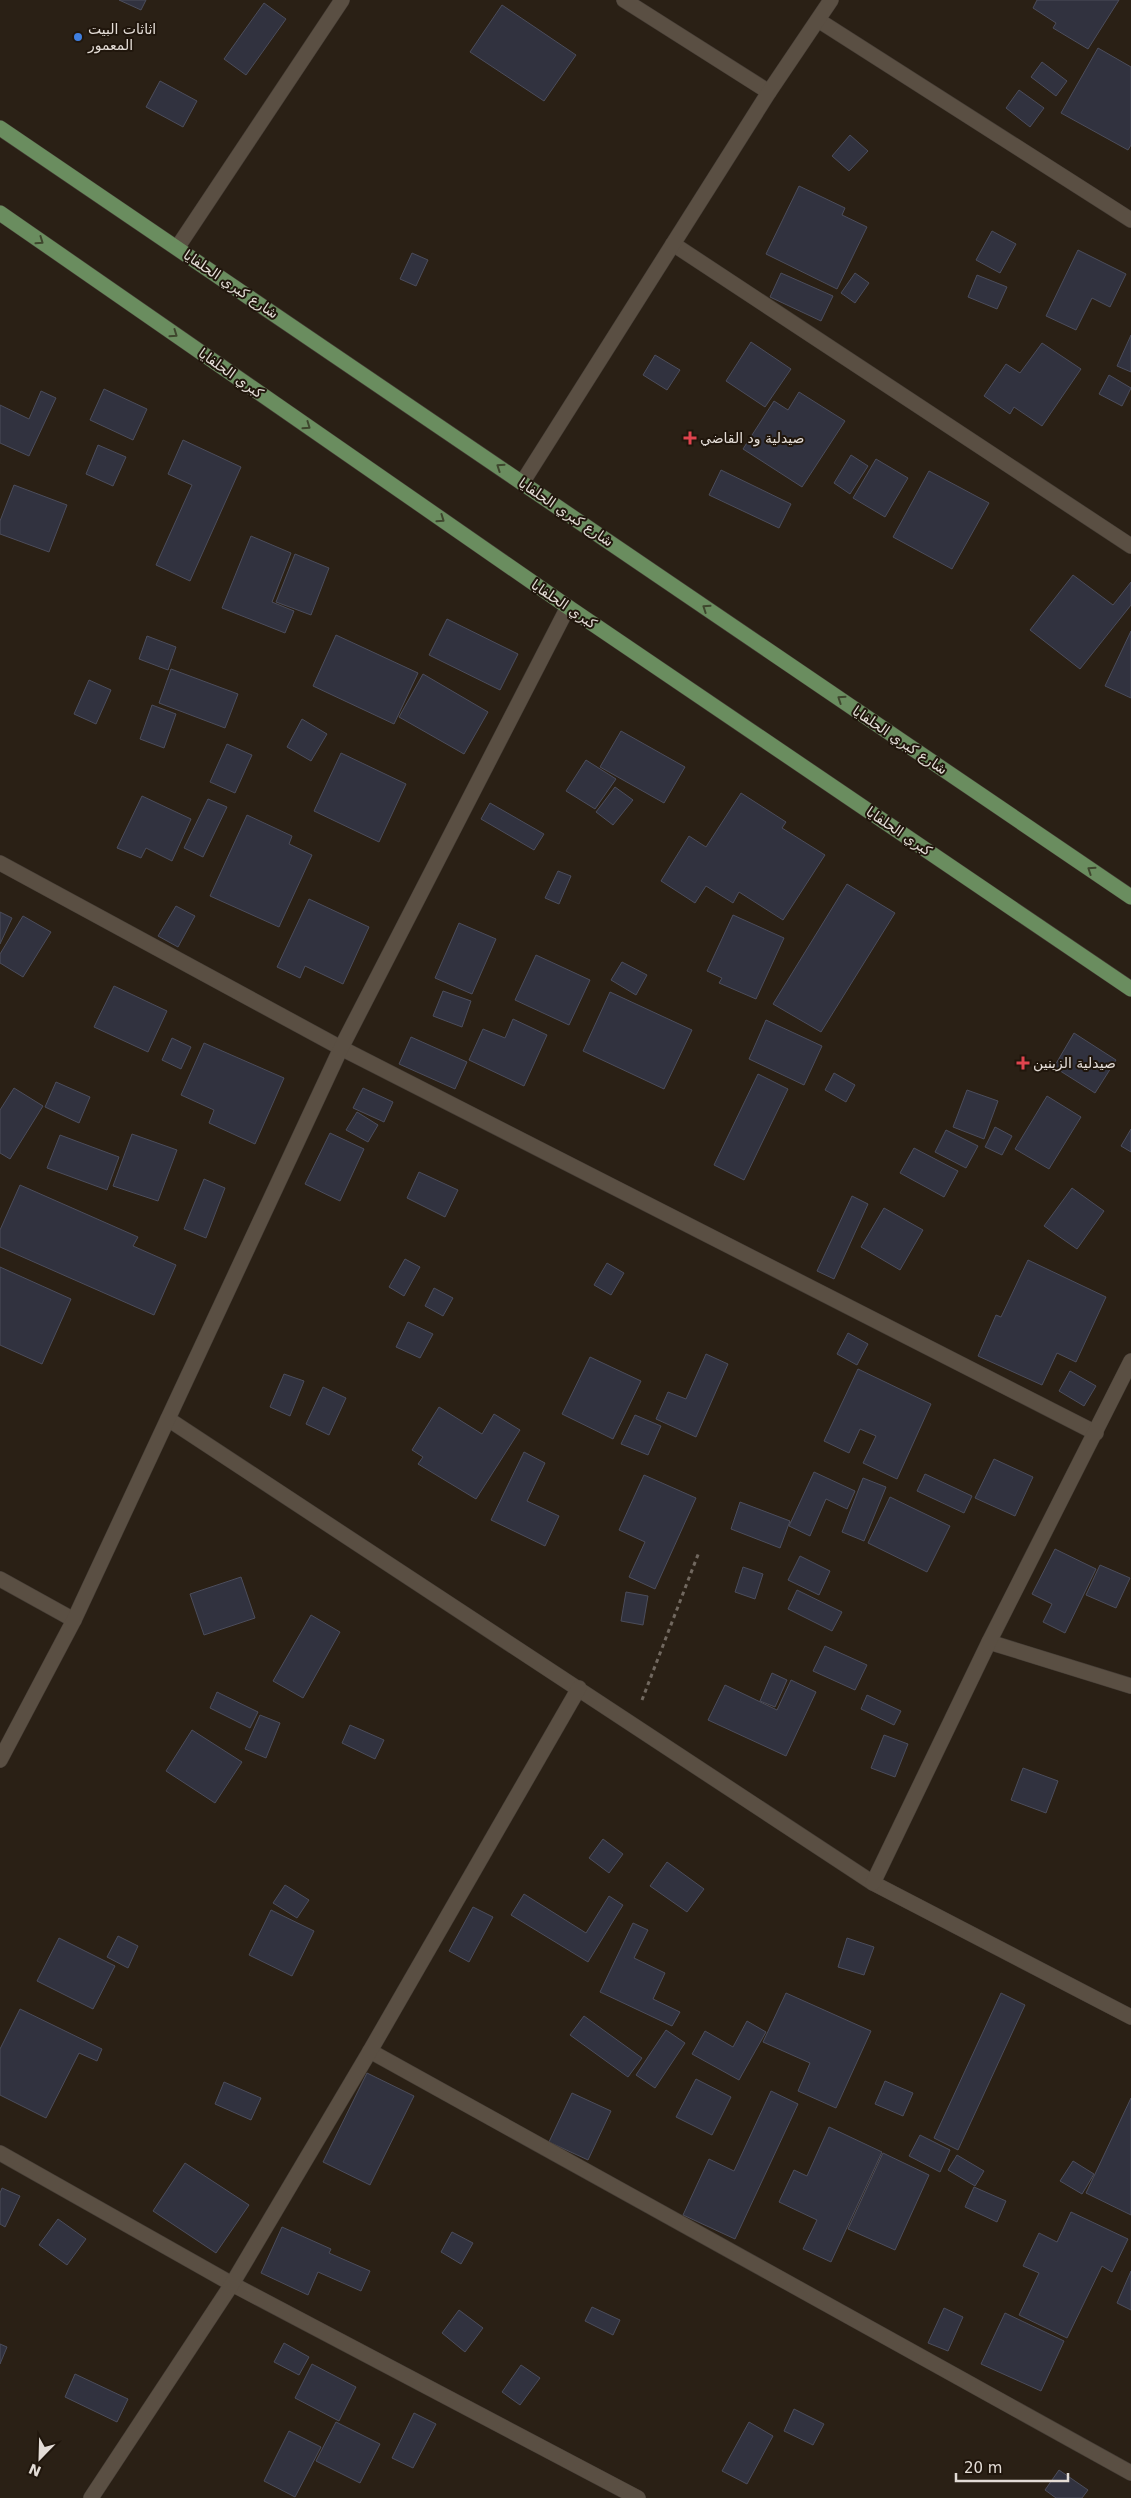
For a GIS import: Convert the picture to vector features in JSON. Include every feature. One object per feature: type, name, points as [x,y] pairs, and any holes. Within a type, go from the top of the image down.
[{"type":"main road","name":"شارع كبري الحلفايا","points":[[0,128],[1131,897]]},
{"type":"main road","name":"كبري الحلفايا","points":[[0,213],[568,607],[1131,989]]},
{"type":"street","points":[[177,248],[342,0]]},
{"type":"street","points":[[624,0],[769,92]]},
{"type":"street","points":[[522,483],[769,92],[831,0]]},
{"type":"street","points":[[818,20],[1131,220]]},
{"type":"street","points":[[673,244],[1131,546]]},
{"type":"street","points":[[0,1760],[74,1620],[341,1048],[568,607]]},
{"type":"street","points":[[0,863],[341,1048],[1096,1433]]},
{"type":"street","points":[[873,1883],[989,1642],[1131,1362]]},
{"type":"street","points":[[168,1419],[873,1883],[1131,2017]]},
{"type":"street","points":[[0,1579],[74,1620]]},
{"type":"street","points":[[989,1642],[1131,1686]]},
{"type":"street","points":[[91,2498],[232,2284],[370,2051],[579,1688]]},
{"type":"street","points":[[370,2051],[1131,2473]]},
{"type":"street","points":[[0,2153],[232,2284],[638,2498]]},
{"type":"path","points":[[633,1724],[699,1552]]},
{"type":"building","points":[[119,0],[146,0],[141,10]]},
{"type":"building","points":[[1037,0],[1119,0],[1088,49],[1053,28],[1056,23],[1033,8]]},
{"type":"building","points":[[264,3],[286,19],[246,75],[224,59]]},
{"type":"building","points":[[502,5],[576,55],[544,101],[470,52]]},
{"type":"building","points":[[1098,48],[1131,67],[1131,145],[1128,150],[1061,113]]},
{"type":"building","points":[[1042,62],[1067,81],[1056,96],[1031,77]]},
{"type":"building","points":[[160,81],[197,101],[183,127],[146,107]]},
{"type":"building","points":[[1019,90],[1044,108],[1030,127],[1006,108]]},
{"type":"building","points":[[850,135],[868,151],[849,171],[832,156]]},
{"type":"building","points":[[799,186],[845,208],[842,215],[867,227],[837,289],[766,254]]},
{"type":"building","points":[[992,231],[1016,244],[1000,273],[976,260]]},
{"type":"building","points":[[1078,250],[1126,274],[1110,307],[1092,298],[1076,330],[1046,316]]},
{"type":"building","points":[[412,253],[428,260],[416,286],[400,279]]},
{"type":"building","points":[[781,273],[833,296],[821,321],[770,297]]},
{"type":"building","points":[[855,273],[869,283],[855,303],[841,293]]},
{"type":"building","points":[[977,275],[1007,287],[997,309],[968,297]]},
{"type":"building","points":[[1131,335],[1131,372],[1117,366]]},
{"type":"building","points":[[751,342],[791,369],[765,407],[726,381]]},
{"type":"building","points":[[1042,343],[1081,369],[1042,426],[1014,407],[1010,414],[984,396],[1006,364],[1020,373]]},
{"type":"building","points":[[655,355],[680,370],[667,390],[643,375]]},
{"type":"building","points":[[1109,375],[1131,388],[1122,406],[1099,394]]},
{"type":"building","points":[[104,389],[147,409],[133,440],[90,420]]},
{"type":"building","points":[[41,391],[56,398],[29,456],[0,443],[0,405],[29,419]]},
{"type":"building","points":[[799,392],[845,421],[802,487],[743,449],[774,401],[788,410]]},
{"type":"building","points":[[183,440],[241,467],[190,581],[156,565],[192,485],[168,474]]},
{"type":"building","points":[[98,445],[126,457],[113,486],[86,474]]},
{"type":"building","points":[[851,455],[868,466],[850,494],[834,483]]},
{"type":"building","points":[[876,459],[908,478],[885,517],[853,498]]},
{"type":"building","points":[[721,470],[791,504],[779,528],[709,495]]},
{"type":"building","points":[[929,471],[989,503],[952,569],[893,537]]},
{"type":"building","points":[[14,485],[67,505],[49,552],[0,534],[0,521]]},
{"type":"building","points":[[251,536],[291,553],[272,602],[294,611],[285,633],[222,608]]},
{"type":"building","points":[[295,554],[329,568],[311,615],[276,602]]},
{"type":"building","points":[[1073,575],[1113,605],[1131,582],[1131,605],[1080,669],[1030,630]]},
{"type":"building","points":[[447,619],[518,654],[500,690],[429,655]]},
{"type":"building","points":[[1131,631],[1131,698],[1105,686]]},
{"type":"building","points":[[336,635],[418,673],[394,724],[313,686]]},
{"type":"building","points":[[147,636],[176,647],[168,670],[139,659]]},
{"type":"building","points":[[171,669],[238,694],[225,728],[159,703]]},
{"type":"building","points":[[423,674],[488,712],[464,754],[399,717]]},
{"type":"building","points":[[89,680],[111,690],[96,724],[74,714]]},
{"type":"building","points":[[152,705],[176,714],[164,748],[140,739]]},
{"type":"building","points":[[302,719],[327,734],[311,761],[287,747]]},
{"type":"building","points":[[621,731],[685,767],[664,803],[600,767]]},
{"type":"building","points":[[227,744],[252,755],[235,793],[210,782]]},
{"type":"building","points":[[341,753],[406,784],[379,842],[314,811]]},
{"type":"building","points":[[586,760],[616,779],[595,809],[566,791]]},
{"type":"building","points":[[615,787],[633,800],[613,825],[596,812]]},
{"type":"building","points":[[741,793],[786,822],[782,828],[825,855],[783,920],[739,892],[733,903],[706,886],[695,903],[661,881],[689,836],[706,847]]},
{"type":"building","points":[[142,796],[191,819],[172,861],[146,848],[141,858],[117,848]]},
{"type":"building","points":[[208,799],[227,807],[203,857],[184,848]]},
{"type":"building","points":[[490,803],[544,834],[534,850],[481,819]]},
{"type":"building","points":[[247,815],[292,836],[289,844],[312,855],[279,927],[210,896]]},
{"type":"building","points":[[558,871],[571,876],[559,904],[545,898]]},
{"type":"building","points":[[847,884],[895,913],[821,1032],[773,1004]]},
{"type":"building","points":[[309,899],[369,927],[343,984],[305,966],[300,978],[277,967]]},
{"type":"building","points":[[176,906],[195,916],[178,947],[158,936]]},
{"type":"building","points":[[0,912],[12,918],[0,944]]},
{"type":"building","points":[[733,915],[784,938],[756,999],[719,983],[722,978],[707,971]]},
{"type":"building","points":[[23,916],[51,932],[23,977],[0,963],[0,954]]},
{"type":"building","points":[[459,923],[496,939],[472,994],[435,978]]},
{"type":"building","points":[[536,955],[590,980],[569,1025],[515,1000]]},
{"type":"building","points":[[622,962],[647,975],[636,995],[611,980]]},
{"type":"building","points":[[114,986],[167,1011],[148,1052],[94,1027]]},
{"type":"building","points":[[443,991],[471,1001],[462,1027],[433,1016]]},
{"type":"building","points":[[610,992],[692,1030],[664,1089],[583,1051]]},
{"type":"building","points":[[513,1019],[547,1035],[524,1086],[469,1060],[483,1029],[505,1038]]},
{"type":"building","points":[[766,1020],[822,1046],[804,1085],[749,1059]]},
{"type":"building","points":[[1074,1033],[1116,1060],[1095,1093],[1054,1067]]},
{"type":"building","points":[[411,1037],[467,1062],[455,1089],[399,1064]]},
{"type":"building","points":[[172,1038],[191,1047],[181,1069],[162,1060]]},
{"type":"building","points":[[204,1043],[284,1078],[255,1144],[209,1123],[214,1110],[181,1095]]},
{"type":"building","points":[[834,1073],[855,1085],[846,1102],[825,1090]]},
{"type":"building","points":[[758,1074],[788,1089],[744,1180],[714,1165]]},
{"type":"building","points":[[56,1082],[90,1097],[79,1123],[45,1107]]},
{"type":"building","points":[[14,1088],[43,1106],[10,1159],[0,1153],[0,1110]]},
{"type":"building","points":[[363,1088],[393,1102],[384,1122],[353,1108]]},
{"type":"building","points":[[967,1090],[998,1101],[984,1139],[953,1127]]},
{"type":"building","points":[[1047,1096],[1081,1117],[1049,1169],[1015,1149]]},
{"type":"building","points":[[357,1112],[378,1125],[368,1142],[346,1130]]},
{"type":"building","points":[[995,1127],[1012,1136],[1002,1155],[985,1147]]},
{"type":"building","points":[[1131,1129],[1131,1152],[1121,1146]]},
{"type":"building","points":[[946,1130],[978,1146],[966,1168],[935,1152]]},
{"type":"building","points":[[330,1133],[364,1149],[340,1201],[305,1184]]},
{"type":"building","points":[[132,1134],[177,1150],[158,1201],[113,1186]]},
{"type":"building","points":[[60,1135],[119,1157],[107,1190],[47,1168]]},
{"type":"building","points":[[914,1148],[958,1171],[944,1197],[900,1173]]},
{"type":"building","points":[[419,1172],[458,1190],[445,1217],[407,1198]]},
{"type":"building","points":[[204,1179],[225,1188],[206,1238],[184,1229]]},
{"type":"building","points":[[20,1185],[138,1237],[133,1246],[176,1265],[154,1315],[0,1247],[0,1230]]},
{"type":"building","points":[[1072,1188],[1104,1211],[1077,1249],[1044,1226]]},
{"type":"building","points":[[852,1196],[868,1204],[834,1279],[817,1271]]},
{"type":"building","points":[[884,1208],[923,1230],[900,1270],[861,1247]]},
{"type":"building","points":[[405,1259],[420,1267],[404,1296],[389,1287]]},
{"type":"building","points":[[1028,1260],[1106,1297],[1076,1362],[1057,1353],[1042,1385],[978,1356],[996,1315],[1001,1317]]},
{"type":"building","points":[[607,1263],[624,1273],[611,1295],[594,1285]]},
{"type":"building","points":[[0,1267],[71,1299],[42,1364],[0,1345]]},
{"type":"building","points":[[434,1288],[453,1298],[443,1316],[425,1306]]},
{"type":"building","points":[[408,1322],[433,1334],[420,1358],[396,1347]]},
{"type":"building","points":[[848,1333],[868,1344],[857,1365],[837,1354]]},
{"type":"building","points":[[706,1354],[728,1364],[696,1437],[656,1419],[668,1392],[686,1399]]},
{"type":"building","points":[[590,1357],[641,1381],[613,1439],[562,1414]]},
{"type":"building","points":[[858,1369],[931,1404],[897,1479],[863,1463],[876,1436],[860,1429],[849,1453],[824,1441]]},
{"type":"building","points":[[1070,1371],[1096,1386],[1084,1406],[1059,1391]]},
{"type":"building","points":[[284,1374],[304,1381],[290,1416],[270,1407]]},
{"type":"building","points":[[323,1387],[346,1398],[329,1435],[306,1424]]},
{"type":"building","points":[[439,1407],[482,1434],[494,1414],[520,1430],[476,1499],[418,1464],[423,1457],[412,1450]]},
{"type":"building","points":[[635,1415],[661,1426],[648,1455],[621,1444]]},
{"type":"building","points":[[524,1452],[545,1463],[527,1501],[559,1516],[545,1546],[491,1520]]},
{"type":"building","points":[[994,1459],[1033,1477],[1015,1516],[975,1498]]},
{"type":"building","points":[[814,1472],[855,1491],[847,1509],[826,1499],[810,1536],[789,1526]]},
{"type":"building","points":[[925,1474],[972,1496],[964,1513],[917,1491]]},
{"type":"building","points":[[644,1475],[696,1498],[655,1589],[629,1577],[645,1542],[619,1530]]},
{"type":"building","points":[[863,1478],[886,1487],[864,1541],[842,1532]]},
{"type":"building","points":[[890,1497],[950,1526],[927,1572],[868,1543]]},
{"type":"building","points":[[740,1502],[790,1521],[780,1548],[731,1529]]},
{"type":"building","points":[[1055,1549],[1096,1569],[1065,1633],[1043,1622],[1052,1604],[1032,1594]]},
{"type":"building","points":[[800,1556],[830,1571],[819,1595],[788,1580]]},
{"type":"building","points":[[1100,1565],[1130,1578],[1116,1608],[1086,1595]]},
{"type":"building","points":[[743,1567],[763,1574],[755,1599],[735,1592]]},
{"type":"building","points":[[241,1577],[255,1618],[204,1635],[190,1594]]},
{"type":"building","points":[[797,1590],[842,1612],[832,1631],[788,1609]]},
{"type":"building","points":[[626,1592],[648,1596],[643,1625],[621,1621]]},
{"type":"building","points":[[311,1615],[340,1632],[303,1698],[273,1681]]},
{"type":"building","points":[[825,1646],[867,1665],[855,1690],[813,1671]]},
{"type":"building","points":[[772,1673],[787,1680],[775,1707],[760,1701]]},
{"type":"building","points":[[791,1680],[816,1692],[786,1756],[708,1720],[725,1685],[777,1710]]},
{"type":"building","points":[[217,1692],[258,1712],[250,1728],[210,1708]]},
{"type":"building","points":[[867,1695],[901,1711],[894,1725],[861,1709]]},
{"type":"building","points":[[260,1715],[280,1723],[266,1758],[245,1749]]},
{"type":"building","points":[[350,1725],[384,1740],[375,1759],[342,1743]]},
{"type":"building","points":[[192,1730],[242,1762],[215,1803],[166,1771]]},
{"type":"building","points":[[884,1735],[908,1744],[895,1777],[871,1768]]},
{"type":"building","points":[[1023,1768],[1058,1781],[1046,1813],[1011,1800]]},
{"type":"building","points":[[603,1839],[623,1854],[609,1873],[589,1858]]},
{"type":"building","points":[[667,1862],[704,1889],[687,1912],[650,1886]]},
{"type":"building","points":[[285,1885],[309,1900],[297,1918],[273,1903]]},
{"type":"building","points":[[524,1894],[586,1933],[609,1896],[623,1905],[588,1962],[511,1915]]},
{"type":"building","points":[[473,1907],[493,1917],[469,1962],[449,1951]]},
{"type":"building","points":[[271,1910],[314,1931],[292,1976],[249,1955]]},
{"type":"building","points":[[633,1923],[648,1930],[634,1958],[665,1973],[653,1999],[680,2012],[672,2026],[600,1992]]},
{"type":"building","points":[[118,1936],[138,1946],[128,1968],[107,1957]]},
{"type":"building","points":[[59,1938],[115,1966],[93,2009],[37,1981]]},
{"type":"building","points":[[847,1938],[874,1947],[864,1975],[838,1967]]},
{"type":"building","points":[[786,1993],[871,2031],[836,2108],[798,2091],[810,2063],[763,2042]]},
{"type":"building","points":[[1001,1993],[1025,2005],[958,2150],[934,2138]]},
{"type":"building","points":[[20,2009],[102,2049],[97,2061],[79,2053],[46,2118],[0,2095],[0,2049]]},
{"type":"building","points":[[584,2016],[642,2058],[628,2077],[570,2035]]},
{"type":"building","points":[[747,2021],[766,2032],[739,2080],[692,2054],[705,2031],[733,2047]]},
{"type":"building","points":[[666,2030],[685,2043],[655,2088],[636,2075]]},
{"type":"building","points":[[367,2073],[414,2096],[370,2185],[323,2162]]},
{"type":"building","points":[[696,2079],[731,2097],[712,2135],[676,2117]]},
{"type":"building","points":[[885,2081],[913,2093],[903,2116],[875,2104]]},
{"type":"building","points":[[224,2082],[261,2098],[251,2120],[215,2104]]},
{"type":"building","points":[[771,2091],[798,2104],[735,2239],[683,2215],[709,2159],[734,2171]]},
{"type":"building","points":[[572,2093],[611,2111],[588,2160],[549,2142]]},
{"type":"building","points":[[1131,2098],[1131,2215],[1086,2193]]},
{"type":"building","points":[[829,2127],[882,2152],[831,2262],[803,2249],[817,2220],[779,2202],[794,2170],[807,2176]]},
{"type":"building","points":[[920,2135],[950,2150],[940,2172],[909,2156]]},
{"type":"building","points":[[883,2153],[929,2175],[895,2250],[848,2229]]},
{"type":"building","points":[[957,2155],[984,2171],[975,2186],[948,2170]]},
{"type":"building","points":[[1073,2161],[1094,2174],[1082,2194],[1060,2181]]},
{"type":"building","points":[[185,2163],[249,2205],[216,2253],[153,2211]]},
{"type":"building","points":[[974,2187],[1006,2201],[997,2222],[965,2207]]},
{"type":"building","points":[[2,2188],[20,2196],[5,2227],[0,2224],[0,2193]]},
{"type":"building","points":[[1071,2212],[1128,2239],[1112,2272],[1102,2266],[1067,2338],[1019,2315],[1039,2273],[1023,2266],[1039,2233],[1057,2242]]},
{"type":"building","points":[[58,2219],[86,2239],[67,2265],[39,2245]]},
{"type":"building","points":[[282,2227],[331,2249],[329,2253],[370,2271],[361,2291],[318,2272],[308,2295],[261,2273]]},
{"type":"building","points":[[452,2232],[473,2243],[461,2264],[441,2252]]},
{"type":"building","points":[[1131,2271],[1131,2310],[1117,2303]]},
{"type":"building","points":[[592,2307],[620,2320],[613,2335],[585,2321]]},
{"type":"building","points":[[944,2308],[963,2317],[948,2351],[928,2343]]},
{"type":"building","points":[[459,2310],[483,2328],[465,2352],[442,2333]]},
{"type":"building","points":[[1005,2313],[1064,2341],[1041,2391],[981,2364]]},
{"type":"building","points":[[284,2343],[309,2357],[299,2375],[274,2362]]},
{"type":"building","points":[[0,2344],[7,2347],[0,2364]]},
{"type":"building","points":[[312,2364],[356,2387],[339,2421],[295,2398]]},
{"type":"building","points":[[521,2365],[540,2378],[520,2405],[502,2392]]},
{"type":"building","points":[[75,2374],[128,2399],[117,2422],[65,2397]]},
{"type":"building","points":[[794,2409],[824,2424],[813,2445],[784,2431]]},
{"type":"building","points":[[414,2413],[436,2424],[413,2468],[392,2458]]},
{"type":"building","points":[[336,2422],[380,2444],[360,2483],[316,2461]]},
{"type":"building","points":[[749,2422],[773,2436],[747,2484],[722,2471]]},
{"type":"building","points":[[289,2431],[321,2447],[295,2497],[264,2481]]},
{"type":"building","points":[[1059,2470],[1088,2490],[1082,2498],[1056,2498],[1045,2490]]},
{"type":"place","name":"اثاثات البيت المعمور","points":[[78,37]]},
{"type":"place","name":"صيدلية ود القاضي","points":[[690,438]]},
{"type":"place","name":"صيدلية الزينين","points":[[1023,1063]]}]
